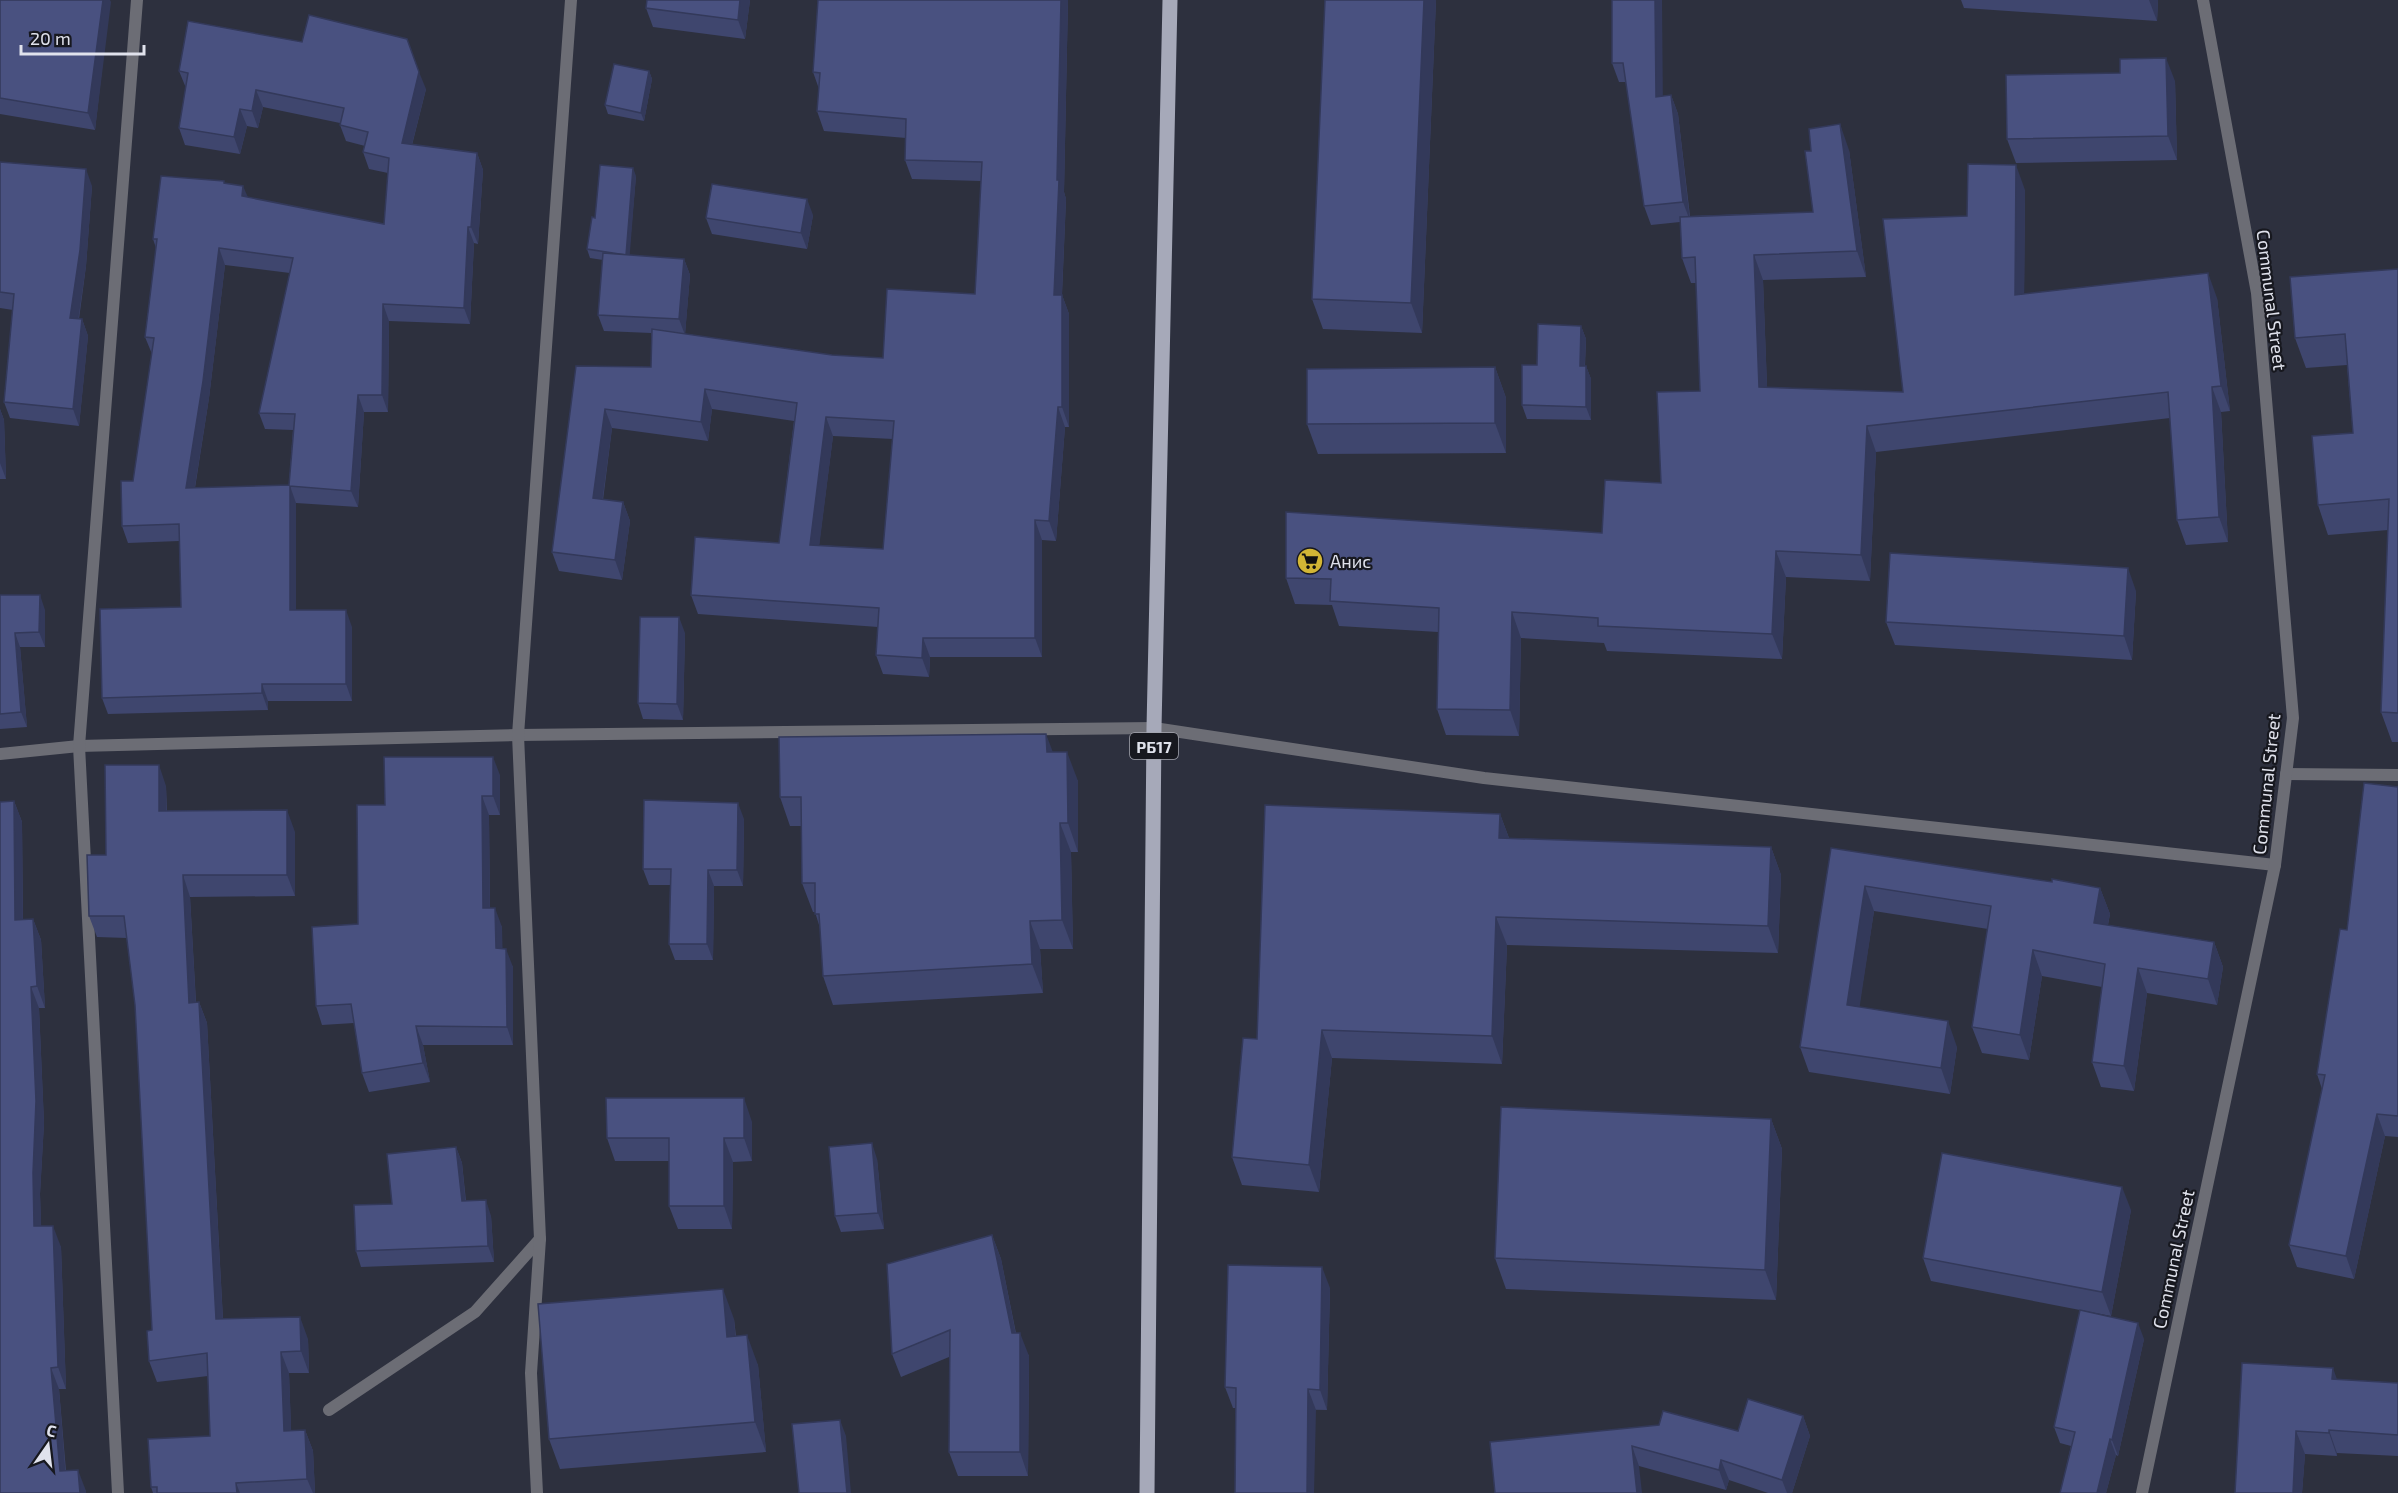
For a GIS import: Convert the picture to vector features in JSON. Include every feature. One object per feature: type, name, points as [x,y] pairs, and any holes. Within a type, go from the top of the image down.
[{"type":"main road","name":"РБ17","points":[[1147,1493],[1154,728],[1170,0]]},
{"type":"street","points":[[118,1493],[79,746],[137,0]]},
{"type":"street","points":[[537,1493],[531,1373],[540,1239],[518,735],[571,0]]},
{"type":"street","name":"Communal Street","points":[[2142,1493],[2275,865],[2293,718],[2257,293],[2203,0]]},
{"type":"street","points":[[0,753],[79,746],[518,735],[1154,728],[1484,778],[2275,865]]},
{"type":"street","points":[[2286,774],[2398,776]]},
{"type":"street","points":[[329,1410],[475,1312],[540,1239]]},
{"type":"building","points":[[0,0],[103,0],[88,113],[0,98]]},
{"type":"building","points":[[647,0],[740,0],[738,20],[646,8]]},
{"type":"building","points":[[818,0],[1061,0],[1057,180],[1059,180],[1054,295],[1062,295],[1062,407],[1058,407],[1049,521],[1035,520],[1035,638],[923,638],[922,658],[876,655],[879,608],[691,595],[695,537],[779,543],[797,403],[705,389],[701,422],[605,409],[593,498],[623,502],[615,560],[552,552],[576,366],[651,367],[652,329],[832,355],[883,358],[887,289],[975,294],[982,162],[905,160],[906,119],[817,111],[820,73],[813,72]],"holes":[[[826,417],[894,421],[883,549],[810,545]]]},
{"type":"building","points":[[1325,0],[1424,0],[1411,303],[1312,299]]},
{"type":"building","points":[[1612,0],[1655,0],[1656,97],[1671,95],[1683,202],[1644,206],[1623,63],[1612,63]]},
{"type":"building","points":[[309,15],[407,39],[419,72],[402,143],[477,153],[471,227],[468,227],[464,308],[383,304],[382,395],[358,395],[351,491],[290,486],[290,610],[346,610],[346,684],[262,684],[262,693],[102,698],[100,609],[181,607],[179,524],[122,526],[121,481],[133,481],[154,338],[145,337],[157,239],[153,239],[161,176],[224,181],[224,183],[243,186],[242,196],[384,224],[389,158],[363,152],[368,132],[340,125],[344,108],[256,90],[252,111],[240,109],[234,137],[179,128],[188,73],[179,71],[188,21],[302,42]],"holes":[[[219,248],[293,258],[259,413],[295,414],[289,485],[186,488],[203,381]]]},
{"type":"building","points":[[2166,58],[2168,136],[2007,139],[2006,75],[2120,73],[2120,59]]},
{"type":"building","points":[[614,64],[649,71],[641,113],[605,105]]},
{"type":"building","points":[[1840,124],[1857,251],[1754,255],[1759,387],[1903,392],[1883,219],[1967,216],[1968,164],[2016,165],[2015,295],[2208,273],[2221,386],[2212,387],[2219,517],[2177,520],[2168,392],[1867,426],[1861,555],[1776,551],[1772,634],[1598,626],[1598,618],[1512,612],[1510,710],[1437,709],[1439,608],[1330,601],[1331,579],[1286,578],[1286,512],[1602,533],[1605,480],[1661,483],[1657,392],[1700,391],[1695,257],[1682,258],[1680,217],[1813,212],[1805,151],[1811,151],[1809,129]]},
{"type":"building","points":[[0,162],[86,169],[80,250],[70,318],[82,319],[73,409],[4,402],[14,294],[0,292]]},
{"type":"building","points":[[600,165],[633,168],[626,255],[587,249],[592,217],[595,218]]},
{"type":"building","points":[[712,184],[807,199],[801,233],[706,218]]},
{"type":"building","points":[[603,253],[684,259],[679,319],[598,315]]},
{"type":"building","points":[[2398,269],[2398,713],[2381,712],[2389,499],[2318,505],[2312,436],[2353,433],[2345,334],[2295,338],[2290,277]]},
{"type":"building","points":[[1538,324],[1581,326],[1580,366],[1586,366],[1586,407],[1522,405],[1522,365],[1537,365]]},
{"type":"building","points":[[1495,367],[1495,423],[1307,424],[1307,369]]},
{"type":"building","points":[[1890,553],[2128,568],[2124,636],[1886,622]]},
{"type":"building","points":[[0,595],[40,595],[39,632],[15,633],[21,712],[0,714]]},
{"type":"building","points":[[640,617],[679,617],[677,704],[638,703]]},
{"type":"building","points":[[1046,734],[1047,752],[1067,752],[1068,823],[1060,823],[1062,920],[1030,921],[1032,964],[823,976],[819,914],[815,914],[815,883],[802,883],[801,797],[780,797],[779,737]]},
{"type":"building","points":[[384,757],[493,757],[493,796],[482,796],[483,908],[495,908],[496,948],[506,949],[507,1027],[416,1026],[423,1063],[362,1073],[351,1004],[316,1006],[312,927],[358,924],[357,805],[385,805]]},
{"type":"building","points":[[105,765],[159,765],[159,811],[287,810],[287,875],[183,875],[189,1003],[199,1002],[216,1319],[300,1317],[301,1351],[281,1352],[284,1431],[305,1430],[307,1479],[236,1483],[237,1493],[157,1493],[157,1487],[151,1487],[148,1439],[210,1436],[207,1353],[149,1361],[147,1331],[152,1330],[135,1005],[124,916],[89,916],[87,855],[106,855]]},
{"type":"building","points":[[2364,783],[2398,787],[2398,1116],[2377,1114],[2346,1256],[2289,1245],[2325,1075],[2317,1074],[2340,929],[2347,930]]},
{"type":"building","points":[[644,800],[738,803],[737,870],[708,870],[707,944],[669,944],[671,869],[643,869]]},
{"type":"building","points":[[14,801],[15,920],[33,919],[37,986],[31,987],[36,1101],[33,1173],[34,1226],[53,1226],[58,1367],[51,1368],[60,1471],[78,1470],[80,1493],[0,1493],[0,802]]},
{"type":"building","points":[[1265,805],[1500,814],[1499,838],[1771,847],[1768,926],[1496,917],[1492,1036],[1322,1030],[1309,1165],[1232,1157],[1243,1038],[1257,1039]]},
{"type":"building","points":[[1831,848],[2052,882],[2052,879],[2100,888],[2094,923],[2214,942],[2208,979],[2138,968],[2124,1066],[2092,1062],[2105,964],[2033,950],[2020,1035],[1972,1027],[1991,906],[1865,886],[1847,1005],[1948,1021],[1941,1068],[1800,1047]]},
{"type":"building","points":[[606,1098],[744,1098],[744,1138],[724,1138],[724,1206],[669,1206],[669,1138],[607,1138]]},
{"type":"building","points":[[1501,1107],[1771,1119],[1765,1270],[1495,1258]]},
{"type":"building","points":[[872,1143],[878,1213],[835,1216],[829,1147]]},
{"type":"building","points":[[456,1147],[462,1201],[486,1200],[488,1246],[356,1251],[354,1205],[392,1204],[387,1154]]},
{"type":"building","points":[[1942,1153],[2122,1187],[2102,1292],[1923,1258]]},
{"type":"building","points":[[992,1235],[1012,1333],[1020,1333],[1020,1452],[949,1452],[950,1330],[892,1354],[887,1264]]},
{"type":"building","points":[[1228,1265],[1322,1267],[1320,1390],[1308,1389],[1307,1493],[1235,1493],[1236,1388],[1225,1387]]},
{"type":"building","points":[[723,1289],[727,1337],[747,1335],[755,1422],[549,1439],[538,1304]]},
{"type":"building","points":[[2080,1310],[2138,1323],[2112,1440],[2110,1439],[2097,1493],[2060,1493],[2075,1432],[2054,1427]]},
{"type":"building","points":[[2242,1363],[2333,1368],[2332,1379],[2398,1383],[2398,1435],[2329,1430],[2329,1433],[2296,1431],[2293,1493],[2235,1493]]},
{"type":"building","points":[[1748,1399],[1803,1416],[1782,1480],[1721,1460],[1719,1470],[1632,1446],[1637,1493],[1495,1493],[1490,1442],[1659,1425],[1663,1411],[1738,1431]]},
{"type":"building","points":[[840,1420],[847,1493],[799,1493],[792,1424]]},
{"type":"place","name":"Анис","points":[[1310,561]]}]
